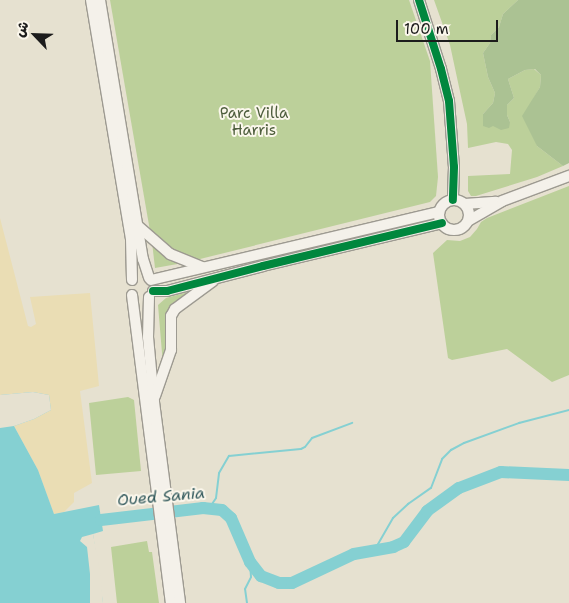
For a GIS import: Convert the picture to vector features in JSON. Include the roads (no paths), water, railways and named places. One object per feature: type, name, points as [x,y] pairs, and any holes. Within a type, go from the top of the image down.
[{"type":"main road","points":[[91,0],[131,239],[132,280],[130,288],[165,527],[171,603]]},
{"type":"main road","points":[[100,0],[138,226],[150,279],[151,294],[148,337],[161,497]]},
{"type":"main road","points":[[419,0],[449,101],[454,150],[453,200]]},
{"type":"main road","points":[[502,201],[465,204],[453,200],[444,203],[439,212],[442,223],[447,228],[458,230],[468,221],[502,201],[569,176]]},
{"type":"main road","points":[[465,204],[470,214],[468,221]]},
{"type":"main road","points":[[132,280],[138,276],[150,279],[204,268],[439,212]]},
{"type":"main road","points":[[132,295],[142,300],[151,294],[442,223]]},
{"type":"main road","points":[[138,226],[170,254],[204,268]]},
{"type":"main road","points":[[154,402],[171,350],[171,316],[175,309],[217,278]]},
{"type":"main road","points":[[165,527],[180,603]]},
{"type":"water","points":[[33,392],[49,395],[51,410],[34,419],[14,426],[38,470],[54,514],[99,505],[103,531],[93,534],[103,603],[0,603],[0,395]]},
{"type":"waterway","points":[[374,551],[393,518],[408,504],[431,488],[442,459],[451,450],[464,443],[519,423],[569,410]]},
{"type":"waterway","points":[[203,508],[212,504],[216,498],[219,473],[229,456],[301,449],[312,438],[352,423]]},
{"type":"waterway","name":"Oued Sania","points":[[101,520],[203,508],[222,510],[231,518],[250,562],[261,576],[279,583],[292,583],[354,554],[393,547],[404,542],[427,511],[459,488],[501,472],[569,475]]},
{"type":"waterway","points":[[247,603],[245,589],[251,577],[250,562]]},
{"type":"park label","name":"Parc Villa Harris","points":[[254,122]]}]
